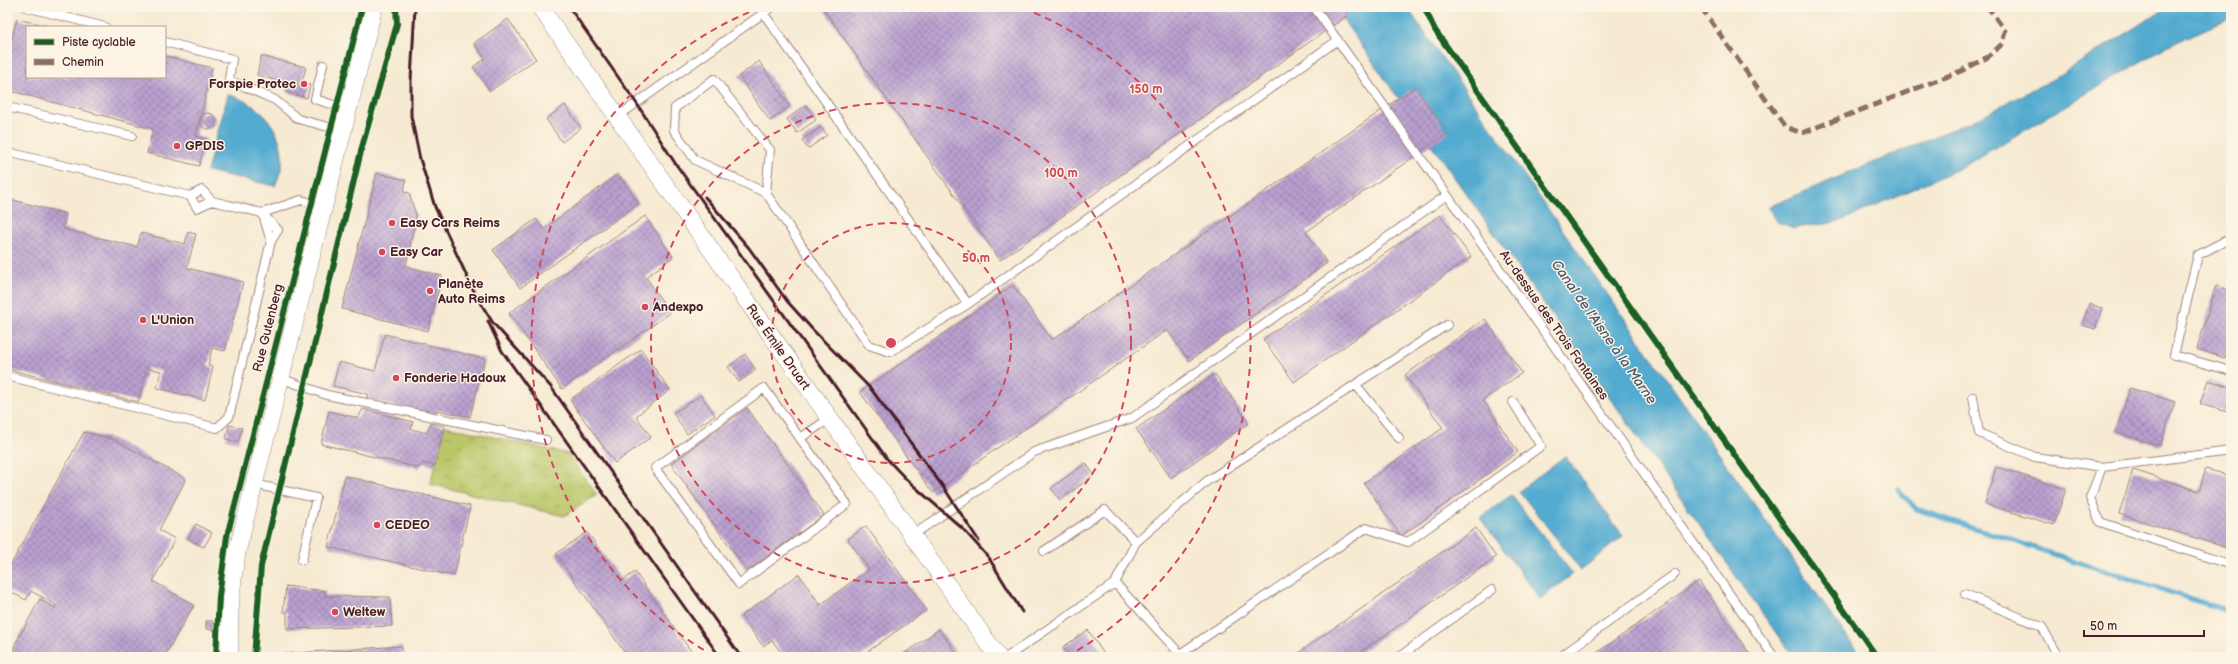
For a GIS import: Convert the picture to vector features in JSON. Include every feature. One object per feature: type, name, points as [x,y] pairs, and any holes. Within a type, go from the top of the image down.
[{"type":"street","name":"Rue Gutenberg","points":[[230,657],[229,636],[233,576],[237,552],[374,7]]},
{"type":"street","name":"Rue Émile Druart","points":[[540,7],[998,657]]},
{"type":"lane","points":[[26,7],[101,26]]},
{"type":"lane","points":[[618,117],[761,10],[772,7]]},
{"type":"lane","name":"Au-dessus des Trois Fontaines","points":[[1314,7],[1774,657]]},
{"type":"lane","points":[[761,10],[968,304]]},
{"type":"lane","points":[[766,193],[770,150],[714,79],[675,108],[674,130],[695,160],[766,193],[869,345],[890,352],[968,304],[1338,40]]},
{"type":"lane","points":[[166,42],[232,60],[229,80],[275,100],[298,119],[344,131]]},
{"type":"lane","points":[[323,65],[314,98],[349,110]]},
{"type":"lane","points":[[7,107],[132,136]]},
{"type":"lane","points":[[7,152],[190,196],[202,190],[212,201],[262,213],[302,200],[324,206]]},
{"type":"lane","points":[[913,535],[1034,452],[1132,418],[1448,195]]},
{"type":"lane","points":[[190,196],[197,208],[212,201]]},
{"type":"lane","points":[[7,376],[217,428],[229,417],[271,241],[278,230],[262,213]]},
{"type":"lane","points":[[2231,241],[2225,241],[2198,255],[2174,355],[2231,372]]},
{"type":"lane","points":[[1006,657],[1115,583],[1136,542],[1207,481],[1447,326]]},
{"type":"lane","points":[[280,378],[327,395],[546,440]]},
{"type":"lane","points":[[1356,385],[1399,438]]},
{"type":"lane","points":[[764,388],[802,437],[847,504],[739,584],[656,468],[764,388]]},
{"type":"lane","points":[[1973,398],[1979,433],[2035,457],[2102,467],[2231,451]]},
{"type":"lane","points":[[1115,583],[1180,654],[1366,528],[1408,542],[1541,446],[1513,402]]},
{"type":"lane","points":[[802,437],[829,419]]},
{"type":"lane","points":[[2102,467],[2090,498],[2100,522],[2231,565]]},
{"type":"lane","points":[[254,484],[316,498],[302,560]]},
{"type":"lane","points":[[1044,551],[1105,510],[1136,542]]},
{"type":"lane","points":[[1560,657],[1675,574]]},
{"type":"lane","points":[[1399,657],[1492,590]]},
{"type":"lane","points":[[1965,594],[2042,627],[2059,657]]},
{"type":"green space","points":[[445,426],[568,454],[597,495],[564,516],[430,484]]},
{"type":"water","name":"Canal de l'Aisne à la Marne","points":[[1334,7],[1410,7],[1411,13],[1861,657],[1793,657]]},
{"type":"water","points":[[2167,7],[2231,7],[2231,18],[2169,45],[1964,166],[1839,222],[1794,228],[1776,222],[1768,207],[1974,120],[2057,77]]},
{"type":"water","points":[[228,95],[250,104],[260,111],[275,130],[282,153],[282,165],[275,186],[207,171]]},
{"type":"water","points":[[1565,456],[1623,536],[1581,570],[1519,491]]},
{"type":"water","points":[[1511,495],[1573,574],[1540,599],[1480,518]]},
{"type":"building","points":[[822,7],[1342,7],[1348,15],[1000,260]]},
{"type":"building","points":[[17,19],[48,26],[26,26],[26,78],[166,78],[166,56],[212,68],[196,136],[206,139],[199,166],[147,153],[153,129],[7,90],[7,58]]},
{"type":"building","points":[[508,19],[536,59],[490,91],[473,67],[485,59],[474,43]]},
{"type":"building","points":[[261,56],[306,67],[302,82],[310,85],[307,98],[286,92],[288,84],[257,75]]},
{"type":"building","points":[[759,61],[790,106],[770,121],[739,76]]},
{"type":"building","points":[[1415,87],[1448,133],[1306,232],[1327,263],[1189,361],[1167,330],[933,493],[860,392],[1013,285],[1052,340]]},
{"type":"building","points":[[565,105],[581,128],[562,142],[546,119]]},
{"type":"building","points":[[806,105],[816,120],[797,133],[787,119]]},
{"type":"building","points":[[208,113],[214,115],[216,121],[214,127],[208,129],[202,127],[200,121],[202,115]]},
{"type":"building","points":[[821,127],[827,135],[808,149],[802,140]]},
{"type":"building","name":"Easy Car","points":[[377,173],[406,180],[404,192],[409,193],[416,215],[406,266],[442,276],[428,331],[342,309]]},
{"type":"building","points":[[618,174],[639,203],[520,288],[493,250],[536,219],[544,229]]},
{"type":"building","points":[[9,199],[66,214],[63,229],[137,247],[141,233],[185,244],[188,232],[196,234],[187,268],[243,282],[225,351],[212,348],[208,366],[213,367],[205,400],[157,388],[161,371],[147,368],[138,402],[7,369],[7,207]]},
{"type":"building","points":[[1440,215],[1471,257],[1294,382],[1263,339]]},
{"type":"building","points":[[645,216],[673,257],[646,277],[670,313],[562,389],[509,313]]},
{"type":"building","points":[[2216,286],[2231,291],[2231,338],[2225,358],[2197,349]]},
{"type":"building","points":[[2089,304],[2102,308],[2095,329],[2082,325]]},
{"type":"building","points":[[1485,319],[1522,373],[1483,400],[1518,452],[1401,536],[1364,483],[1443,428],[1405,375]]},
{"type":"building","name":"Fonderie Hadoux","points":[[385,334],[485,359],[470,417],[436,410],[435,416],[366,399],[368,394],[333,386],[339,362],[375,371]]},
{"type":"building","points":[[641,349],[670,390],[636,416],[651,437],[615,463],[570,400]]},
{"type":"building","points":[[745,354],[756,370],[739,382],[728,367]]},
{"type":"building","points":[[1215,374],[1249,423],[1171,478],[1136,429]]},
{"type":"building","points":[[2208,380],[2231,387],[2231,413],[2200,404]]},
{"type":"building","points":[[2130,388],[2175,402],[2160,446],[2116,432]]},
{"type":"building","points":[[701,395],[715,415],[687,434],[673,413]]},
{"type":"building","points":[[747,408],[824,515],[747,571],[671,464]]},
{"type":"building","points":[[363,409],[413,422],[411,429],[427,433],[431,423],[445,426],[435,466],[423,463],[419,468],[321,444],[329,411],[358,418]]},
{"type":"building","points":[[229,425],[242,428],[238,442],[226,439]]},
{"type":"building","points":[[84,432],[113,439],[186,479],[159,530],[175,539],[153,581],[194,605],[164,657],[8,657],[40,599],[55,608],[56,605],[31,591],[26,600],[7,590],[7,572]]},
{"type":"building","points":[[1086,463],[1094,475],[1060,500],[1051,488]]},
{"type":"building","points":[[1996,467],[2066,489],[2054,525],[1985,504]]},
{"type":"building","points":[[2206,469],[2231,476],[2231,549],[2119,514],[2133,470],[2199,491]]},
{"type":"building","name":"CEDEO","points":[[345,476],[470,506],[454,576],[328,547]]},
{"type":"building","points":[[196,524],[212,533],[204,547],[188,539]]},
{"type":"building","points":[[866,526],[926,610],[860,657],[784,657],[772,640],[763,646],[741,616],[799,574],[820,605],[869,569],[848,539]]},
{"type":"building","points":[[1476,528],[1496,557],[1354,657],[1299,657],[1297,654]]},
{"type":"building","points":[[587,532],[622,581],[635,572],[695,657],[618,657],[625,653],[556,554]]},
{"type":"building","points":[[1699,581],[1752,657],[1590,657],[1614,641]]},
{"type":"building","points":[[286,586],[325,591],[325,596],[390,597],[392,626],[287,629],[287,612],[283,612]]},
{"type":"building","points":[[206,621],[213,621],[213,630],[206,629]]},
{"type":"building","points":[[939,629],[959,657],[900,657]]},
{"type":"building","points":[[1088,630],[1104,654],[1100,657],[1070,657],[1063,647]]},
{"type":"building","points":[[402,646],[402,657],[280,657],[280,654]]},
{"type":"waterway","points":[[1898,489],[1916,509],[2231,612]]},
{"type":"railway","points":[[415,7],[411,80],[411,116],[420,159],[435,207],[475,294],[493,323],[551,387],[741,657]]},
{"type":"railway","points":[[569,7],[637,104],[675,163],[888,460],[907,480],[963,529],[990,559]]},
{"type":"railway","points":[[705,197],[749,248],[787,301],[813,330],[871,389],[944,488],[979,541]]},
{"type":"railway","points":[[488,321],[502,351],[720,657]]},
{"type":"railway","points":[[987,555],[1022,612]]},
{"type":"marked path","points":[[1701,7],[1785,127],[1802,133],[1961,71],[1988,57],[2002,44],[2005,31],[1988,7]]},
{"type":"cycle path","points":[[216,657],[219,596],[227,536],[362,7]]},
{"type":"cycle path","points":[[254,657],[261,566],[362,147],[397,24],[396,7]]},
{"type":"cycle path","points":[[1424,7],[1435,30],[1877,657]]},
{"type":"place","name":"Forspie Protec","points":[[304,84]]},
{"type":"place","name":"GPDIS","points":[[177,146]]},
{"type":"place","name":"Easy Cars Reims","points":[[392,223]]},
{"type":"place","name":"Easy Car","points":[[382,252]]},
{"type":"place","name":"Planète Auto Reims","points":[[430,291]]},
{"type":"place","name":"Andexpo","points":[[645,307]]},
{"type":"place","name":"L'Union","points":[[143,320]]},
{"type":"place","name":"Fonderie Hadoux","points":[[396,378]]},
{"type":"place","name":"CEDEO","points":[[377,525]]},
{"type":"place","name":"Weltew","points":[[335,612]]}]
